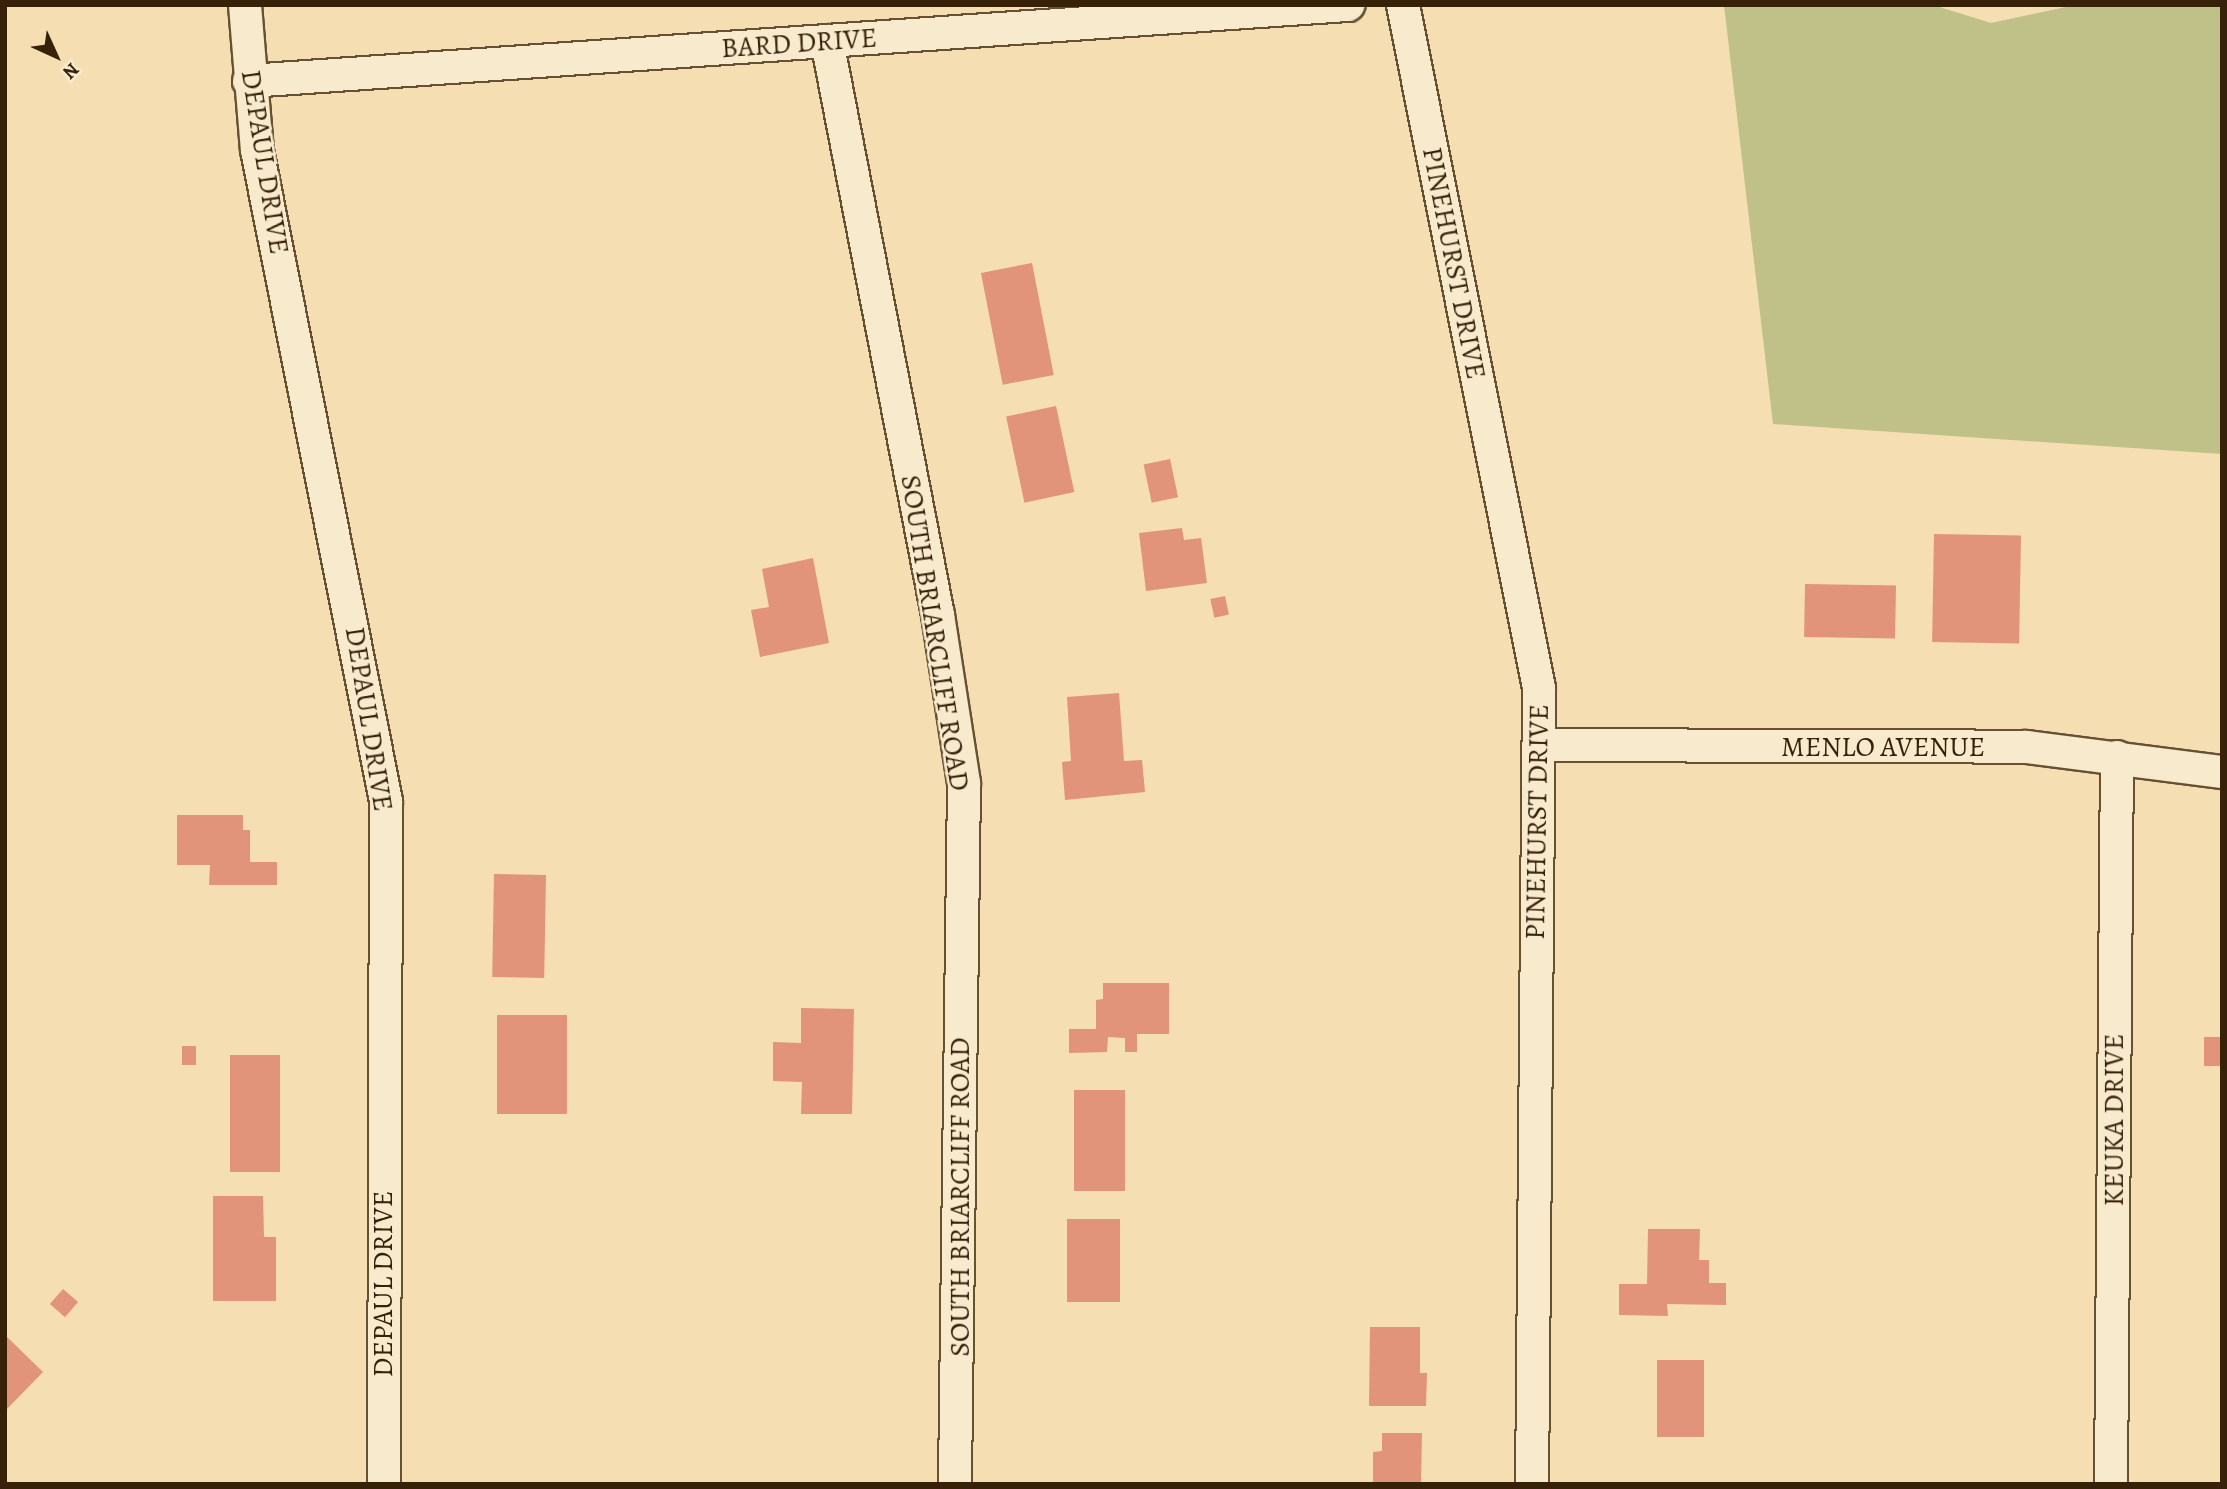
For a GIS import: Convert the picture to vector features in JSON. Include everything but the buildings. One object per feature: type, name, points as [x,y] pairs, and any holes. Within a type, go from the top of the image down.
[{"type":"street","name":"DEPAUL DRIVE","points":[[245,5],[249,81],[257,150],[386,802],[384,1484]]},
{"type":"street","name":"BARD DRIVE","points":[[249,81],[1348,5]]},
{"type":"street","name":"PINEHURST DRIVE","points":[[1403,5],[1539,688],[1542,745],[1535,824],[1532,1484]]},
{"type":"street","name":"SOUTH BRIARCLIFF ROAD","points":[[827,41],[938,614],[964,783],[956,1484]]},
{"type":"street","name":"MENLO AVENUE","points":[[1542,745],[2026,747],[2222,772]]},
{"type":"street","name":"KEUKA DRIVE","points":[[2111,1484],[2117,757]]},
{"type":"green space","points":[[1724,5],[1933,5],[1991,23],[2075,5],[2222,5],[2222,454],[1773,424]]}]
